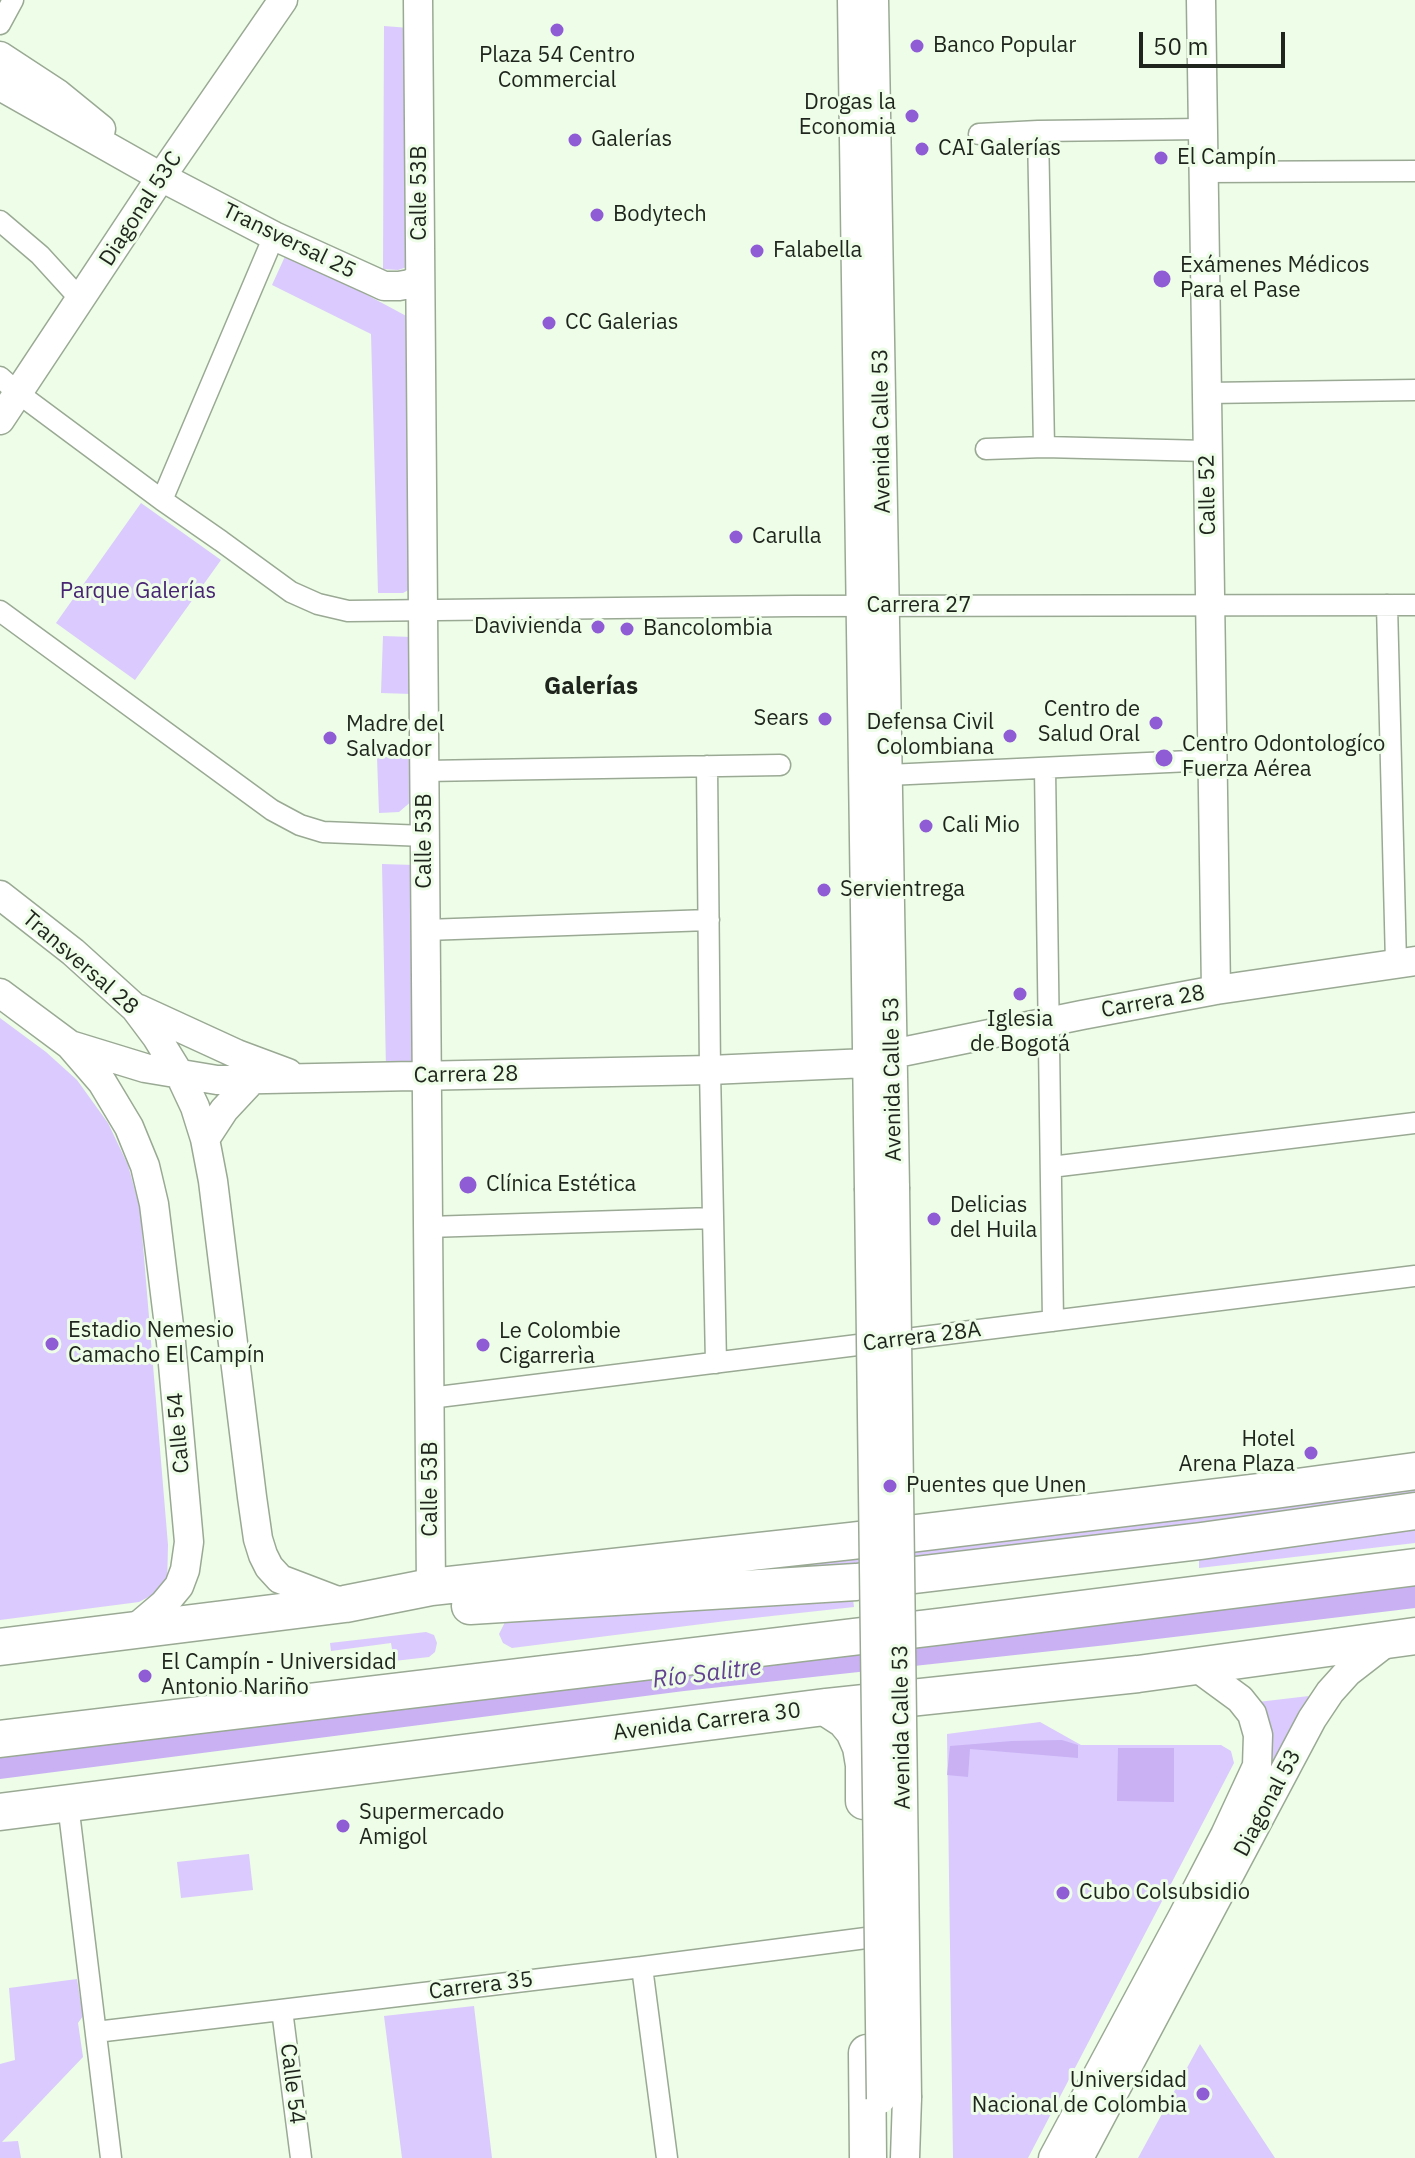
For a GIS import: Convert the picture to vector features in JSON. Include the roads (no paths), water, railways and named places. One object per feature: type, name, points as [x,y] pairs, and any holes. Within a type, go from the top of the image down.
[{"type":"highway","points":[[0,1647],[345,1604],[431,1587],[851,1541],[1415,1471]]},
{"type":"highway","points":[[345,1604],[443,1608],[856,1582],[1185,1543],[1415,1511]]},
{"type":"highway","points":[[0,1739],[1415,1567]]},
{"type":"highway","name":"Avenida Carrera 30","points":[[0,1812],[825,1707],[1195,1666],[1404,1637]]},
{"type":"highway","points":[[825,1707],[845,1720],[854,1731],[864,1765],[868,2158]]},
{"type":"street","points":[[0,24],[13,0]]},
{"type":"street","name":"Diagonal 53C","points":[[0,420],[9,385],[81,300],[283,0]]},
{"type":"street","name":"Calle 53B","points":[[418,0],[431,1587]]},
{"type":"street","name":"Avenida Calle 53","points":[[852,0],[873,606],[888,775],[880,1059]]},
{"type":"street","name":"Avenida Calle 53","points":[[874,0],[873,606],[894,2099],[905,2158]]},
{"type":"street","name":"Calle 52","points":[[1201,0],[1216,990]]},
{"type":"street","name":"Transversal 25","points":[[0,56],[58,94],[161,177]]},
{"type":"street","name":"Transversal 25","points":[[0,86],[161,177],[274,236],[384,286],[410,284],[420,278]]},
{"type":"street","points":[[979,134],[1203,129]]},
{"type":"street","points":[[1038,131],[1044,447]]},
{"type":"street","points":[[1203,172],[1415,171]]},
{"type":"street","points":[[0,221],[40,255],[81,300]]},
{"type":"street","points":[[162,500],[274,236]]},
{"type":"street","name":"Carrera 27","points":[[9,385],[291,592],[318,604],[348,611],[1415,605]]},
{"type":"street","points":[[1207,393],[1415,390]]},
{"type":"street","points":[[986,449],[1044,447],[1207,451]]},
{"type":"street","points":[[1387,605],[1406,962]]},
{"type":"street","points":[[0,611],[272,810],[300,825],[350,835],[425,836]]},
{"type":"street","points":[[888,775],[1212,760]]},
{"type":"street","points":[[425,771],[780,765]]},
{"type":"street","points":[[707,766],[716,1363]]},
{"type":"street","points":[[1045,769],[1053,1321]]},
{"type":"street","name":"Transversal 28","points":[[0,895],[73,952],[135,1008],[180,1075]]},
{"type":"street","points":[[426,930],[709,920]]},
{"type":"street","name":"Carrera 28","points":[[70,1045],[126,1063],[217,1080],[710,1070],[880,1059],[1047,1022],[1216,990],[1406,962]]},
{"type":"street","points":[[0,993],[70,1045]]},
{"type":"street","points":[[135,1008],[237,1054],[308,1079]]},
{"type":"street","name":"Calle 54","points":[[70,1045],[115,1102],[145,1166],[154,1204],[171,1342],[188,1556],[179,1586],[164,1604],[131,1632]]},
{"type":"street","points":[[180,1075],[205,1139],[213,1181],[252,1497],[261,1547],[269,1567],[280,1579],[345,1604]]},
{"type":"street","points":[[205,1139],[224,1110],[252,1080]]},
{"type":"street","points":[[1051,1167],[1415,1123]]},
{"type":"street","points":[[428,1227],[713,1218]]},
{"type":"street","name":"Carrera 28A","points":[[430,1398],[1415,1276]]},
{"type":"street","name":"Diagonal 53","points":[[1079,2158],[1312,1719],[1348,1672],[1404,1637]]},
{"type":"street","name":"Diagonal 53","points":[[1053,2158],[1190,1903],[1257,1766],[1258,1735],[1252,1714],[1240,1699],[1195,1666]]},
{"type":"street","points":[[68,1804],[111,2158]]},
{"type":"street","name":"Carrera 35","points":[[96,2032],[866,1938]]},
{"type":"street","points":[[642,1967],[667,2158]]},
{"type":"street","name":"Calle 54","points":[[282,2010],[301,2158]]},
{"type":"street","name":"Avenida Calle 53","points":[[879,2158],[894,2099]]},
{"type":"water","name":"Río Salitre","points":[[1415,1581],[1415,1608],[684,1691],[0,1779],[0,1743]]},
{"type":"water","points":[[1062,1740],[1078,1745],[1078,1758],[970,1749],[968,1777],[947,1775],[950,1746]]},
{"type":"water","points":[[1118,1748],[1174,1748],[1174,1802],[1117,1801]]},
{"type":"place","name":"Plaza 54 Centro Commercial","points":[[557,30]]},
{"type":"place","name":"Banco Popular","points":[[917,46]]},
{"type":"place","name":"Drogas la Economia","points":[[912,116]]},
{"type":"place","name":"Galerías","points":[[575,140]]},
{"type":"place","name":"CAI Galerías","points":[[922,149]]},
{"type":"place","name":"El Campín","points":[[1161,158]]},
{"type":"place","name":"Bodytech","points":[[597,215]]},
{"type":"place","name":"Falabella","points":[[757,251]]},
{"type":"place","name":"Exámenes Médicos Para el Pase","points":[[1162,279]]},
{"type":"place","name":"CC Galerias","points":[[549,323]]},
{"type":"place","name":"Carulla","points":[[736,537]]},
{"type":"place","name":"Davivienda","points":[[598,627]]},
{"type":"place","name":"Bancolombia","points":[[627,629]]},
{"type":"place","name":"Sears","points":[[825,719]]},
{"type":"place","name":"Centro de Salud Oral","points":[[1156,723]]},
{"type":"place","name":"Defensa Civil Colombiana","points":[[1010,736]]},
{"type":"place","name":"Madre del Salvador","points":[[330,738]]},
{"type":"place","name":"Centro Odontologíco Fuerza Aérea","points":[[1164,758]]},
{"type":"place","name":"Cali Mio","points":[[926,826]]},
{"type":"place","name":"Servientrega","points":[[824,890]]},
{"type":"place","name":"Iglesia de Bogotá","points":[[1020,994]]},
{"type":"place","name":"Clínica Estética","points":[[468,1185]]},
{"type":"place","name":"Delicias del Huila","points":[[934,1219]]},
{"type":"place","name":"Estadio Nemesio Camacho El Campín","points":[[52,1344]]},
{"type":"place","name":"Le Colombie Cigarrerìa","points":[[483,1345]]},
{"type":"place","name":"Hotel Arena Plaza","points":[[1311,1453]]},
{"type":"place","name":"Puentes que Unen","points":[[890,1486]]},
{"type":"place","name":"El Campín - Universidad Antonio Nariño","points":[[145,1676]]},
{"type":"place","name":"Supermercado Amigol","points":[[343,1826]]},
{"type":"place","name":"Cubo Colsubsidio","points":[[1063,1893]]},
{"type":"place","name":"Universidad Nacional de Colombia","points":[[1203,2094]]},
{"type":"district","name":"Galerías","points":[[591,687]]},
{"type":"park label","name":"Parque Galerías","points":[[138,592]]}]
